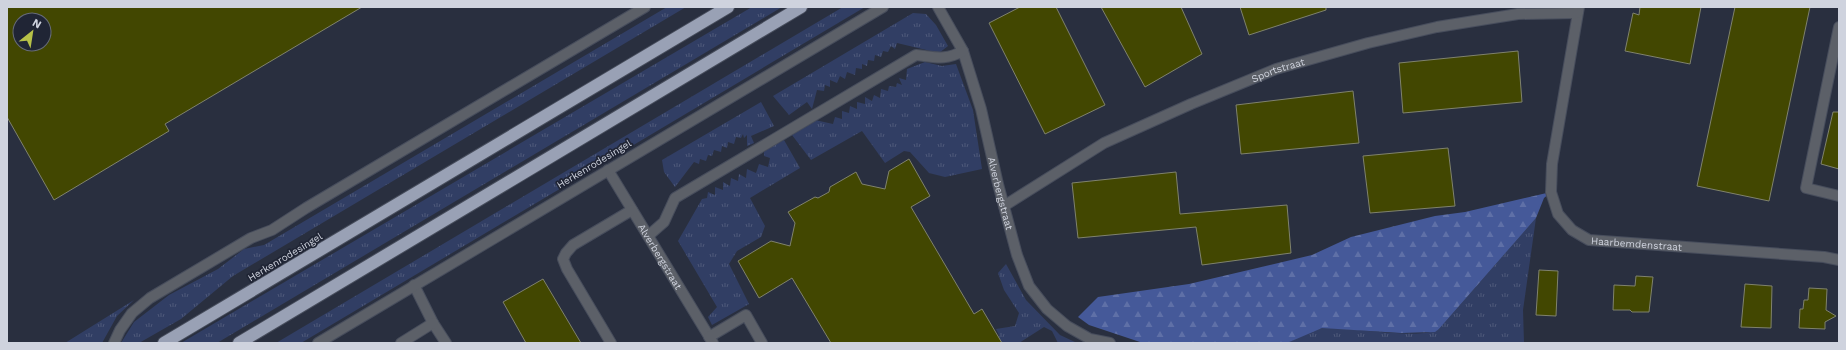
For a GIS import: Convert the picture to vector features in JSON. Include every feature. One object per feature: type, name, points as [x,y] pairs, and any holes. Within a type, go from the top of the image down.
[{"type":"highway","name":"Herkenrodesingel","points":[[164,343],[728,7]]},
{"type":"highway","points":[[239,343],[801,7]]},
{"type":"street","points":[[114,343],[120,330],[132,313],[150,298],[251,238],[272,230],[306,208],[644,7]]},
{"type":"street","name":"Herkenrodesingel","points":[[318,343],[883,7]]},
{"type":"street","name":"Alverbergstraat","points":[[938,7],[963,51],[981,109],[1017,255],[1029,286],[1047,308],[1067,326],[1090,339],[1110,343]]},
{"type":"street","name":"Sportstraat","points":[[1004,206],[1104,143],[1191,104],[1276,69],[1368,42],[1437,27],[1518,14],[1578,10]]},
{"type":"street","name":"Haarbemdenstraat","points":[[1578,10],[1552,164],[1551,192],[1558,214],[1572,230],[1589,240],[1824,257],[1839,260]]},
{"type":"street","points":[[1839,28],[1806,188],[1839,196]]},
{"type":"street","points":[[648,236],[664,222],[675,198],[916,55],[940,59],[951,57],[963,51]]},
{"type":"street","name":"Alverbergstraat","points":[[608,170],[711,340]]},
{"type":"street","points":[[611,343],[567,269],[563,259],[573,245],[632,210]]},
{"type":"street","points":[[414,286],[433,323],[446,343]]},
{"type":"street","points":[[711,340],[746,315],[762,343]]},
{"type":"street","points":[[401,343],[433,323]]},
{"type":"green space","points":[[667,7],[686,7],[233,276],[181,319],[139,343],[121,343],[134,322],[169,295],[218,269],[244,249],[264,245]]},
{"type":"green space","points":[[752,7],[782,7],[217,343],[181,343]]},
{"type":"green space","points":[[843,7],[865,7],[301,343],[276,343]]},
{"type":"green space","points":[[913,13],[926,14],[936,25],[948,46],[939,53],[897,43],[895,49],[891,46],[888,52],[883,51],[881,57],[875,55],[874,61],[868,60],[867,66],[862,64],[862,69],[856,68],[855,75],[847,72],[845,79],[840,76],[837,83],[830,80],[830,87],[825,85],[824,91],[817,90],[812,109],[807,102],[789,115],[773,96]]},
{"type":"green space","points":[[925,62],[942,66],[956,64],[973,110],[982,169],[945,177],[929,173],[910,152],[904,151],[885,163],[862,131],[811,160],[792,135],[815,120],[833,124],[835,117],[842,119],[842,111],[849,113],[850,106],[857,109],[857,102],[865,104],[865,97],[872,101],[874,95],[880,98],[881,89],[888,91],[889,86],[896,87],[897,83],[902,85],[899,78],[906,80],[907,69]]},
{"type":"green space","points":[[761,102],[774,126],[751,136],[754,143],[747,146],[747,135],[744,138],[743,134],[741,138],[736,137],[734,144],[728,142],[727,148],[722,146],[721,152],[714,150],[712,156],[708,155],[706,161],[700,159],[699,164],[694,162],[675,187],[664,172],[662,160]]},
{"type":"green space","points":[[784,140],[800,168],[750,198],[765,226],[761,237],[737,251],[729,264],[749,304],[712,325],[708,317],[717,307],[678,241],[702,199],[707,198],[708,192],[715,195],[715,187],[723,190],[723,182],[730,186],[731,178],[738,181],[739,174],[746,178],[747,169],[756,173],[759,164],[768,167],[770,158],[764,156],[764,152]]},
{"type":"green space","points":[[1551,192],[1544,198],[1536,218],[1435,332],[1401,333],[1322,328],[1287,343],[1143,343],[1089,325],[1078,317],[1098,297],[1189,284],[1312,255],[1351,237],[1435,216],[1465,212]]},
{"type":"green space","points":[[1536,218],[1523,310],[1524,343],[1287,343],[1320,328],[1402,333],[1430,332],[1439,329]]},
{"type":"green space","points":[[1006,264],[1026,300],[1060,335],[1077,343],[1058,343],[1052,331],[1044,327],[1019,343],[998,343],[999,335],[996,329],[1015,326],[1019,313],[1004,290],[998,273]]},
{"type":"green space","points":[[134,300],[117,316],[102,343],[65,343]]},
{"type":"building","points":[[7,7],[362,7],[165,124],[169,131],[54,200],[7,117]]},
{"type":"building","points":[[1020,7],[1056,7],[1105,105],[1045,134],[989,23]]},
{"type":"building","points":[[1101,7],[1181,7],[1202,54],[1145,87]]},
{"type":"building","points":[[1240,7],[1326,7],[1326,10],[1249,35]]},
{"type":"building","points":[[1640,7],[1701,7],[1690,64],[1625,51],[1633,13],[1639,15]]},
{"type":"building","points":[[1735,7],[1810,7],[1769,201],[1697,186]]},
{"type":"building","points":[[1518,51],[1522,102],[1403,113],[1399,63]]},
{"type":"building","points":[[1353,91],[1359,143],[1241,154],[1236,105]]},
{"type":"building","points":[[1833,112],[1839,112],[1839,169],[1821,164]]},
{"type":"building","points":[[1448,148],[1455,206],[1370,213],[1363,156]]},
{"type":"building","points":[[909,159],[930,196],[911,207],[974,314],[982,309],[1002,343],[831,343],[792,278],[759,298],[738,261],[771,241],[790,246],[795,223],[788,212],[815,197],[818,198],[829,192],[830,187],[856,172],[862,184],[885,189],[889,171]]},
{"type":"building","points":[[1176,172],[1180,214],[1287,205],[1291,253],[1202,265],[1196,227],[1078,238],[1072,183]]},
{"type":"building","points":[[1539,270],[1558,271],[1556,316],[1536,315]]},
{"type":"building","points":[[1636,276],[1653,277],[1649,312],[1613,310],[1614,285],[1635,286]]},
{"type":"building","points":[[543,279],[581,343],[526,343],[503,302]]},
{"type":"building","points":[[1745,284],[1772,286],[1771,328],[1741,327]]},
{"type":"building","points":[[1809,288],[1827,289],[1826,310],[1836,316],[1825,322],[1825,329],[1799,328],[1800,309],[1803,309],[1804,300],[1808,300]]}]
